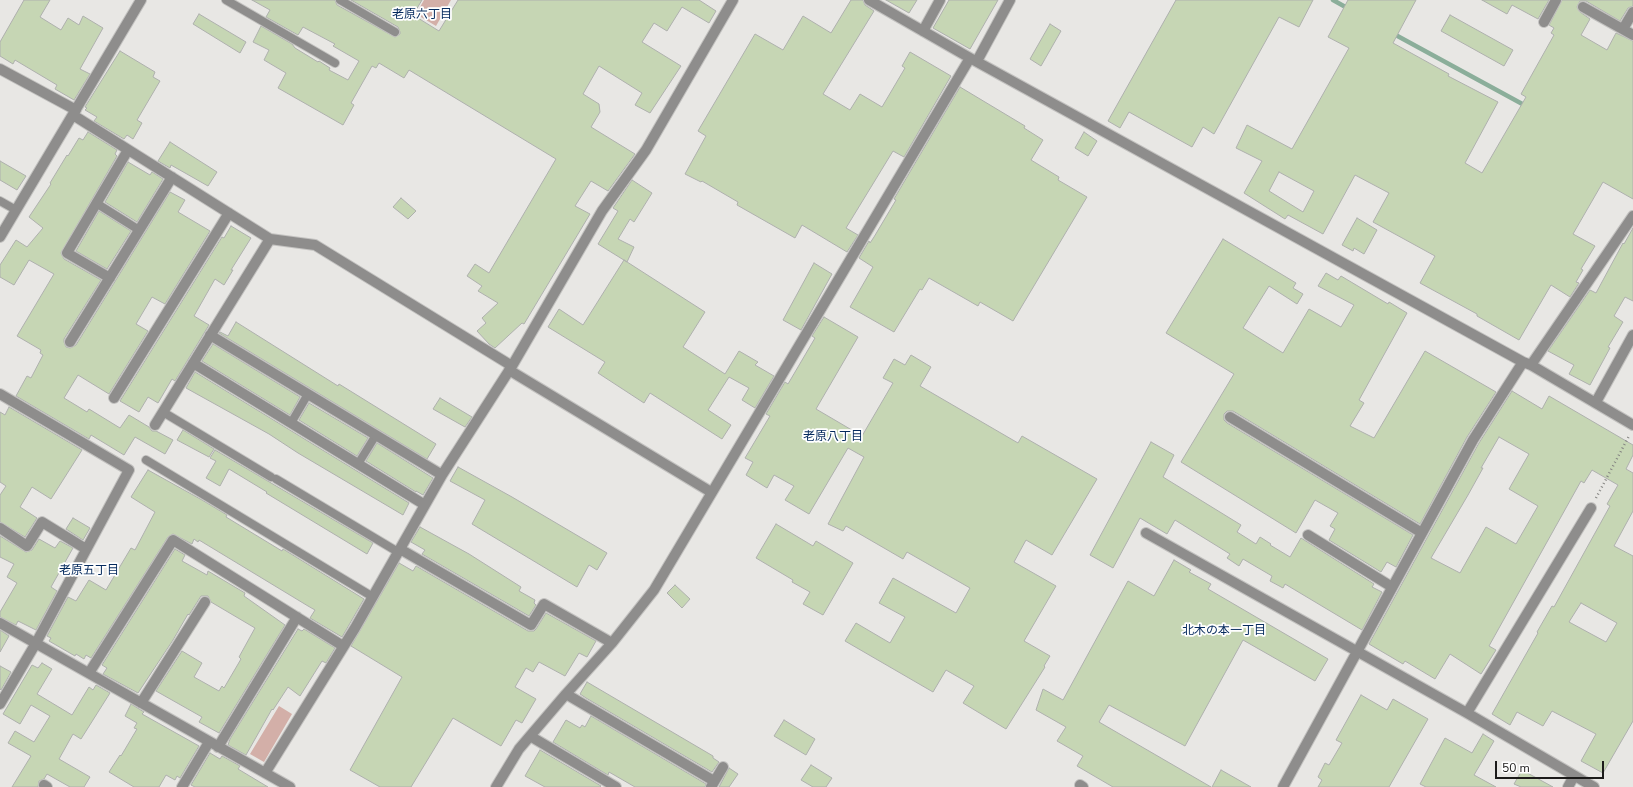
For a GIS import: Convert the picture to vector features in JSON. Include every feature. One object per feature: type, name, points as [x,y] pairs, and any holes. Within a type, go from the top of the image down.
[{"type":"street","points":[[0,237],[141,0]]},
{"type":"street","points":[[265,773],[355,628],[442,475],[511,368],[602,212],[646,150],[733,0]]},
{"type":"street","points":[[869,0],[973,60],[1527,363],[1633,425]]},
{"type":"street","points":[[923,31],[940,0]]},
{"type":"street","points":[[496,787],[519,749],[612,643],[654,590],[711,492],[1010,0]]},
{"type":"street","points":[[1544,22],[1556,0]]},
{"type":"street","points":[[1583,7],[1633,35]]},
{"type":"street","points":[[1623,29],[1633,12]]},
{"type":"street","points":[[0,69],[74,113],[128,150],[270,239],[315,245],[711,492]]},
{"type":"street","points":[[110,278],[67,252],[128,150]]},
{"type":"street","points":[[70,342],[172,177]]},
{"type":"street","points":[[114,398],[228,213]]},
{"type":"street","points":[[1283,787],[1473,440],[1633,216]]},
{"type":"street","points":[[155,425],[270,239]]},
{"type":"street","points":[[210,335],[442,475]]},
{"type":"street","points":[[1596,402],[1633,335]]},
{"type":"street","points":[[193,363],[425,505]]},
{"type":"street","points":[[0,394],[129,470],[36,643],[0,704]]},
{"type":"street","points":[[1230,417],[1422,533]]},
{"type":"street","points":[[1467,713],[1591,508]]},
{"type":"street","points":[[0,528],[27,546],[42,522],[86,549]]},
{"type":"street","points":[[1146,533],[1358,651],[1594,787]]},
{"type":"street","points":[[1308,535],[1392,587]]},
{"type":"street","points":[[89,673],[173,540],[343,646]]},
{"type":"street","points":[[399,550],[531,625],[544,604],[612,643]]},
{"type":"street","points":[[142,703],[205,602]]},
{"type":"street","points":[[218,747],[297,617]]},
{"type":"street","points":[[0,623],[290,787]]},
{"type":"street","points":[[566,694],[712,784],[723,767]]},
{"type":"street","points":[[530,736],[613,786]]},
{"type":"street","points":[[182,787],[209,742]]},
{"type":"street","points":[[1568,787],[1574,776]]},
{"type":"lane","points":[[226,0],[335,63]]},
{"type":"lane","points":[[340,0],[395,32]]},
{"type":"lane","points":[[0,201],[16,210]]},
{"type":"lane","points":[[96,203],[139,230]]},
{"type":"lane","points":[[292,423],[308,394]]},
{"type":"lane","points":[[163,412],[273,478],[399,550]]},
{"type":"lane","points":[[358,464],[376,435]]},
{"type":"lane","points":[[146,460],[373,597]]},
{"type":"path","points":[[1591,508],[1629,435]]},
{"type":"shaded area","points":[[424,0],[451,0],[436,26],[416,14]]},
{"type":"shaded area","points":[[279,706],[292,714],[264,762],[250,754]]},
{"type":"building","points":[[24,0],[50,0],[40,17],[61,30],[68,18],[79,25],[83,16],[103,28],[80,69],[90,74],[74,100],[55,89],[57,85],[15,60],[13,64],[0,56],[0,42]]},
{"type":"building","points":[[252,0],[335,0],[337,5],[395,37],[400,34],[398,27],[351,0],[422,0],[413,15],[439,31],[458,0],[699,0],[716,11],[709,23],[682,7],[667,31],[654,23],[642,42],[681,66],[650,113],[635,105],[642,93],[599,66],[583,94],[599,104],[600,112],[591,127],[635,154],[608,191],[591,181],[575,206],[590,214],[524,324],[522,323],[495,348],[489,344],[477,331],[486,323],[482,318],[498,303],[478,291],[482,286],[467,276],[475,264],[489,273],[556,159],[409,70],[404,78],[379,63],[376,68],[372,66],[351,103],[354,105],[343,125],[278,88],[286,73],[264,60],[269,50],[253,42],[261,26],[330,68],[329,70],[348,80],[359,61],[333,46],[335,44],[303,27],[298,35],[266,17],[270,10]]},
{"type":"building","points":[[851,0],[863,0],[865,5],[874,11],[823,94],[850,110],[860,94],[882,107],[905,68],[902,66],[910,52],[951,76],[904,157],[893,151],[846,228],[858,235],[847,252],[802,225],[795,238],[737,205],[738,202],[702,181],[701,182],[685,174],[706,136],[698,131],[755,34],[783,50],[803,16],[831,33]]},
{"type":"building","points":[[886,0],[917,0],[909,13]]},
{"type":"building","points":[[949,0],[998,0],[970,49],[933,28]]},
{"type":"building","points":[[1176,0],[1313,0],[1299,27],[1279,17],[1214,134],[1203,127],[1192,147],[1129,112],[1120,128],[1108,121]]},
{"type":"building","points":[[1348,0],[1416,0],[1393,43],[1449,74],[1448,76],[1498,102],[1465,163],[1482,173],[1526,97],[1521,94],[1554,35],[1551,33],[1554,28],[1549,25],[1562,0],[1633,0],[1633,6],[1628,8],[1620,21],[1586,1],[1580,1],[1577,7],[1580,12],[1590,19],[1581,35],[1607,50],[1616,33],[1633,41],[1633,199],[1603,182],[1573,234],[1595,246],[1581,269],[1583,270],[1576,282],[1579,283],[1570,297],[1551,285],[1519,340],[1477,316],[1477,314],[1420,283],[1435,256],[1373,222],[1389,193],[1355,175],[1323,234],[1288,215],[1285,219],[1244,193],[1262,161],[1236,148],[1247,125],[1292,149],[1349,48],[1328,37]],"holes":[[[1279,172],[1314,191],[1303,212],[1269,191]]]},
{"type":"building","points":[[1482,0],[1549,0],[1538,19],[1512,5],[1507,14]]},
{"type":"building","points":[[199,14],[246,42],[240,53],[193,24]]},
{"type":"building","points":[[1450,15],[1513,50],[1504,66],[1441,31]]},
{"type":"building","points":[[1050,24],[1061,31],[1041,66],[1030,59]]},
{"type":"building","points":[[120,51],[155,72],[153,77],[160,81],[137,120],[142,123],[133,139],[127,135],[124,139],[94,121],[97,117],[85,110],[87,108],[85,107]]},
{"type":"building","points":[[960,87],[1025,126],[1024,128],[1043,140],[1031,160],[1059,177],[1058,180],[1087,197],[1013,321],[980,302],[978,306],[929,278],[922,290],[920,289],[894,332],[850,307],[873,267],[859,258],[869,241],[870,243],[874,237],[896,200],[894,199]]},
{"type":"building","points":[[88,132],[117,150],[115,154],[117,156],[61,253],[64,259],[101,280],[64,339],[66,347],[70,348],[76,345],[170,192],[185,200],[178,212],[210,231],[165,304],[152,297],[136,324],[148,331],[109,394],[78,375],[64,398],[87,412],[89,409],[120,428],[129,415],[149,427],[152,431],[156,431],[173,440],[165,454],[135,437],[124,455],[91,435],[89,439],[16,396],[27,376],[31,378],[43,355],[40,353],[41,350],[17,336],[54,274],[29,260],[14,285],[0,277],[0,265],[16,240],[27,247],[43,228],[29,217],[51,184],[50,183],[67,155],[68,156],[79,138],[83,140]]},
{"type":"building","points":[[1084,132],[1097,141],[1088,156],[1075,148]]},
{"type":"building","points":[[170,142],[217,172],[208,186],[171,165],[170,168],[158,161]]},
{"type":"building","points":[[0,161],[26,176],[17,190],[0,180]]},
{"type":"building","points":[[128,162],[150,175],[152,172],[163,179],[137,222],[105,202]]},
{"type":"building","points":[[632,180],[652,193],[634,222],[630,219],[618,239],[634,247],[627,262],[598,244],[618,211],[613,208]]},
{"type":"building","points":[[401,198],[416,211],[408,219],[393,207]]},
{"type":"building","points":[[99,211],[131,231],[107,269],[76,251]]},
{"type":"building","points":[[1357,218],[1377,230],[1364,254],[1354,248],[1353,251],[1342,245]]},
{"type":"building","points":[[231,226],[251,238],[231,270],[233,270],[224,285],[215,279],[194,316],[209,325],[175,381],[172,379],[158,403],[148,397],[139,412],[120,401],[222,237],[224,238]]},
{"type":"building","points":[[1633,228],[1633,301],[1625,297],[1614,316],[1623,322],[1608,347],[1610,348],[1590,385],[1569,374],[1574,365],[1548,351],[1590,290],[1596,293],[1623,243],[1624,244]]},
{"type":"building","points":[[1223,239],[1296,283],[1293,288],[1303,294],[1297,304],[1269,286],[1243,328],[1283,353],[1309,309],[1341,327],[1354,305],[1318,286],[1326,273],[1338,280],[1341,276],[1388,304],[1389,302],[1407,313],[1359,400],[1364,403],[1350,426],[1374,438],[1425,351],[1496,392],[1467,437],[1420,524],[1233,411],[1227,411],[1224,414],[1224,420],[1227,423],[1413,535],[1396,567],[1387,562],[1381,572],[1329,540],[1335,529],[1330,526],[1338,513],[1315,500],[1296,533],[1181,462],[1234,374],[1166,333]]},
{"type":"building","points":[[624,260],[705,312],[683,347],[725,374],[739,351],[758,362],[755,365],[774,376],[755,408],[742,400],[749,388],[729,377],[708,410],[731,425],[722,439],[650,393],[644,403],[598,373],[605,362],[548,327],[559,309],[583,325]]},
{"type":"building","points":[[814,263],[832,274],[801,330],[783,320]]},
{"type":"building","points":[[824,317],[858,337],[816,409],[862,436],[893,383],[883,378],[894,359],[905,365],[911,355],[931,367],[920,386],[1018,443],[1022,436],[1097,479],[1052,555],[1026,540],[1014,562],[1056,586],[1024,641],[1050,656],[1044,666],[1045,667],[1006,729],[963,703],[974,686],[946,670],[933,692],[845,641],[856,623],[890,643],[905,617],[879,603],[893,578],[956,613],[970,588],[907,552],[903,559],[846,526],[843,531],[828,524],[864,457],[848,448],[809,514],[785,500],[794,486],[774,475],[767,488],[746,475],[753,462],[745,458],[770,416],[766,414],[785,382],[788,384],[815,338],[812,336]]},
{"type":"building","points":[[236,322],[338,386],[339,384],[436,444],[427,459],[219,333],[220,332],[228,336]]},
{"type":"building","points":[[213,344],[300,397],[290,415],[202,361]]},
{"type":"building","points":[[195,372],[409,503],[403,515],[298,453],[269,434],[186,388]]},
{"type":"building","points":[[1512,391],[1542,409],[1549,396],[1633,445],[1633,455],[1626,469],[1633,473],[1633,511],[1614,546],[1633,556],[1633,721],[1603,773],[1581,761],[1596,734],[1552,711],[1543,726],[1517,712],[1510,725],[1492,714],[1538,633],[1537,632],[1552,606],[1554,607],[1610,506],[1607,504],[1618,485],[1592,470],[1584,483],[1581,481],[1489,646],[1496,650],[1481,674],[1450,654],[1435,679],[1405,661],[1403,664],[1369,644],[1479,443]],"holes":[[[1499,437],[1529,454],[1509,489],[1538,506],[1516,544],[1486,527],[1460,573],[1431,558],[1468,495],[1483,468],[1481,468]],[[1581,603],[1617,623],[1606,642],[1569,622]]]},
{"type":"building","points":[[440,398],[472,417],[465,427],[433,409]]},
{"type":"building","points":[[309,403],[368,438],[357,456],[299,420]]},
{"type":"building","points":[[9,407],[82,450],[51,499],[32,487],[20,507],[37,518],[25,537],[0,522],[0,495],[6,486],[0,482],[0,412],[5,415]]},
{"type":"building","points":[[183,430],[214,449],[209,457],[177,440]]},
{"type":"building","points":[[1151,442],[1174,455],[1163,477],[1241,525],[1237,532],[1256,544],[1260,537],[1290,557],[1301,538],[1374,584],[1372,587],[1382,592],[1362,630],[1285,584],[1283,588],[1270,581],[1272,576],[1243,559],[1239,566],[1227,558],[1230,554],[1175,520],[1167,534],[1140,518],[1113,568],[1090,555]]},
{"type":"building","points":[[377,443],[433,478],[423,495],[366,461]]},
{"type":"building","points":[[215,450],[373,543],[367,554],[229,469],[220,486],[206,478],[216,461],[210,458]]},
{"type":"building","points":[[458,467],[607,553],[597,570],[589,565],[577,587],[472,524],[485,500],[450,481]]},
{"type":"building","points":[[148,470],[202,500],[227,515],[226,517],[282,551],[283,549],[364,599],[342,637],[310,618],[315,610],[199,540],[198,542],[194,539],[192,544],[173,534],[168,537],[91,658],[86,655],[84,659],[76,654],[75,656],[49,641],[51,638],[47,636],[68,597],[76,601],[89,580],[106,590],[131,548],[135,550],[155,512],[131,497]]},
{"type":"building","points":[[73,518],[90,528],[83,540],[66,529]]},
{"type":"building","points":[[776,524],[813,546],[816,541],[853,563],[823,615],[803,604],[810,592],[756,558]]},
{"type":"building","points":[[420,527],[469,554],[521,587],[519,591],[535,600],[534,603],[536,605],[529,616],[422,554],[425,550],[411,542]]},
{"type":"building","points":[[0,536],[26,552],[32,550],[39,539],[55,548],[60,541],[73,548],[51,587],[57,591],[36,630],[18,621],[16,625],[0,617],[0,612],[17,583],[7,577],[14,564],[0,557]]},
{"type":"building","points":[[175,549],[185,555],[182,561],[207,575],[208,571],[245,593],[244,596],[285,625],[219,733],[199,722],[202,717],[156,691],[182,651],[202,663],[194,677],[219,691],[222,686],[224,688],[241,659],[239,657],[255,628],[211,602],[208,596],[201,596],[189,615],[188,614],[173,640],[138,693],[103,674],[107,668],[102,665]]},
{"type":"building","points":[[1174,560],[1191,570],[1189,572],[1211,584],[1208,589],[1328,659],[1315,681],[1243,640],[1185,746],[1109,705],[1099,722],[1211,787],[1113,787],[1077,766],[1083,756],[1057,741],[1066,727],[1036,710],[1043,689],[1063,700],[1128,581],[1154,596]]},
{"type":"building","points":[[399,563],[413,571],[416,566],[528,631],[534,631],[536,629],[546,613],[596,641],[587,657],[579,653],[565,676],[539,662],[533,672],[526,668],[515,687],[536,699],[522,723],[516,720],[501,746],[453,718],[411,787],[380,787],[350,770],[402,677],[351,646]]},
{"type":"building","points":[[675,585],[690,599],[682,608],[667,593]]},
{"type":"building","points":[[298,629],[302,631],[304,629],[335,648],[326,663],[322,661],[300,696],[288,687],[273,710],[272,709],[246,755],[228,745],[230,739]]},
{"type":"building","points":[[0,630],[9,636],[0,652]]},
{"type":"building","points":[[42,663],[52,669],[37,694],[72,715],[89,687],[93,690],[96,685],[110,693],[81,739],[73,734],[59,759],[90,777],[84,787],[70,787],[47,774],[44,779],[39,781],[38,787],[12,787],[31,756],[8,743],[15,731],[34,742],[50,716],[31,705],[20,724],[3,714],[32,665],[38,668]]},
{"type":"building","points":[[0,666],[11,672],[1,690],[0,689]]},
{"type":"building","points":[[587,682],[713,756],[713,758],[719,762],[712,772],[586,698],[580,694]]},
{"type":"building","points":[[1361,695],[1387,710],[1393,699],[1428,719],[1389,787],[1318,787],[1322,780],[1318,777],[1325,763],[1329,765],[1342,743],[1336,740]]},
{"type":"building","points":[[131,704],[144,712],[142,714],[199,746],[180,778],[177,776],[175,780],[166,775],[159,787],[134,787],[109,772],[120,755],[121,756],[137,729],[134,728],[137,723],[125,716]]},
{"type":"building","points":[[591,716],[706,784],[705,787],[635,787],[609,772],[608,775],[553,742],[566,720],[580,728],[582,725],[585,727]]},
{"type":"building","points":[[784,720],[815,739],[806,755],[774,736]]},
{"type":"building","points":[[1483,734],[1494,741],[1474,775],[1496,787],[1426,787],[1420,784],[1445,738],[1472,753]]},
{"type":"building","points":[[540,750],[601,786],[545,787],[525,776]]},
{"type":"building","points":[[210,753],[220,759],[222,756],[240,766],[238,769],[268,787],[195,787],[191,785]]},
{"type":"building","points":[[811,765],[832,778],[826,787],[813,787],[801,780]]},
{"type":"building","points":[[729,768],[738,774],[729,787],[719,787]]},
{"type":"building","points":[[1221,770],[1251,787],[1212,787]]},
{"type":"building","points":[[1522,770],[1553,787],[1521,787],[1514,784]]},
{"type":"waterway","points":[[1333,0],[1349,9]]},
{"type":"waterway","points":[[1392,33],[1526,106]]},
{"type":"district","name":"老原六丁目","points":[[422,15]]},
{"type":"district","name":"老原八丁目","points":[[833,437]]},
{"type":"district","name":"老原五丁目","points":[[89,571]]},
{"type":"district","name":"北木の本一丁目","points":[[1224,631]]}]
